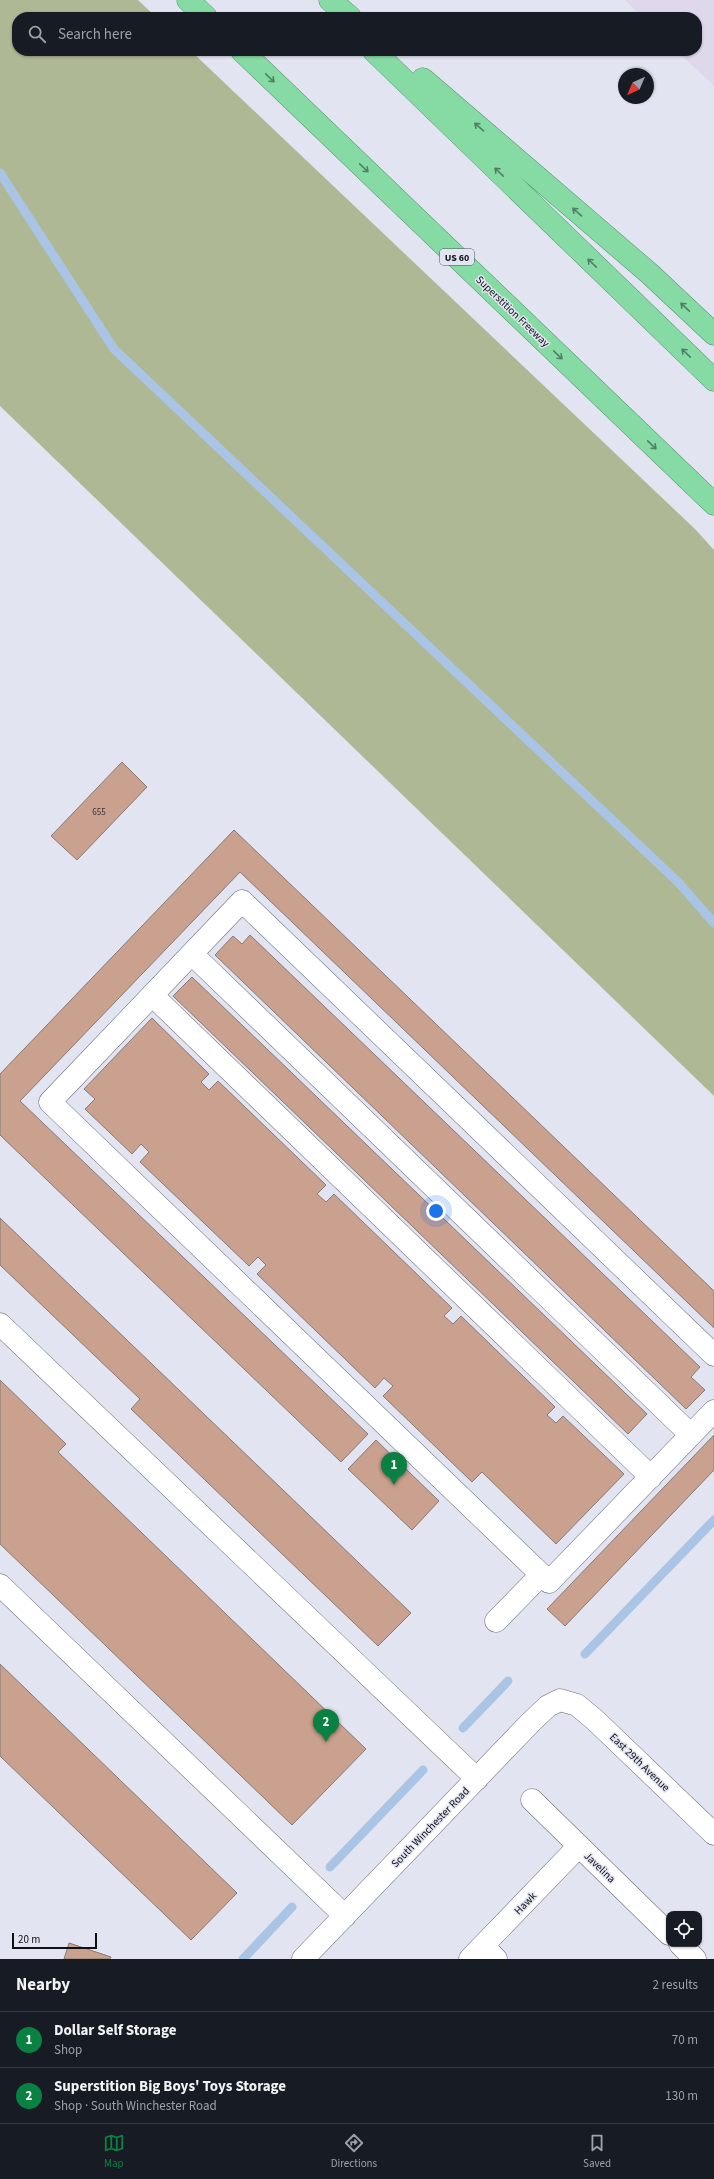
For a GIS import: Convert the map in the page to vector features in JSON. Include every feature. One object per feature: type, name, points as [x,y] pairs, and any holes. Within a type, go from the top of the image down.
[{"type":"highway","points":[[188,0],[201,12]]},
{"type":"highway","points":[[321,0],[334,12]]},
{"type":"highway","points":[[330,0],[344,12]]},
{"type":"highway","name":"Superstition Freeway","points":[[247,56],[714,504]]},
{"type":"highway","points":[[379,56],[714,380]]},
{"type":"highway","points":[[396,56],[650,274],[714,334]]},
{"type":"highway","points":[[672,463],[714,513]]},
{"type":"street","points":[[714,1355],[242,901],[50,1102],[549,1582],[714,1411]]},
{"type":"street","points":[[192,954],[691,1435]]},
{"type":"street","points":[[152,995],[651,1477]]},
{"type":"street","points":[[0,1324],[476,1779]]},
{"type":"street","points":[[496,1621],[541,1575]]},
{"type":"street","points":[[0,1585],[345,1916]]},
{"type":"street","name":"South Winchester Road","points":[[303,1959],[531,1722],[548,1706],[560,1700]]},
{"type":"street","name":"East 29th Avenue","points":[[560,1700],[577,1705],[595,1720],[714,1834]]},
{"type":"street","name":"Javelina","points":[[532,1800],[666,1931]]},
{"type":"street","name":"Hawk","points":[[483,1955],[578,1846]]},
{"type":"street","points":[[683,1947],[695,1959]]},
{"type":"shaded area","points":[[625,0],[714,0],[714,86],[682,56],[702,56],[702,12],[637,12]]},
{"type":"green space","points":[[0,0],[138,0],[151,12],[12,12],[12,56],[196,56],[695,529],[714,550],[714,1096],[0,406]]},
{"type":"building","points":[[122,762],[147,787],[77,860],[51,836]]},
{"type":"building","points":[[234,830],[714,1291],[714,1328],[240,872],[20,1101],[368,1434],[341,1462],[0,1135],[0,1074]]},
{"type":"building","points":[[250,935],[700,1367],[691,1377],[705,1390],[686,1409],[215,955],[233,936],[242,944]]},
{"type":"building","points":[[192,977],[647,1414],[628,1434],[173,996]]},
{"type":"building","points":[[152,1018],[209,1074],[201,1082],[209,1090],[218,1081],[326,1185],[317,1194],[326,1202],[334,1194],[452,1308],[444,1316],[453,1324],[461,1316],[555,1407],[547,1415],[556,1423],[563,1416],[624,1474],[556,1544],[482,1472],[472,1482],[383,1396],[393,1386],[384,1378],[375,1388],[257,1274],[266,1265],[258,1257],[249,1266],[140,1162],[149,1152],[141,1144],[132,1154],[85,1109],[95,1099],[84,1089]]},
{"type":"building","points":[[0,1218],[411,1613],[378,1646],[131,1409],[140,1399],[0,1265]]},
{"type":"building","points":[[0,1380],[66,1444],[58,1452],[366,1749],[292,1825],[0,1544]]},
{"type":"building","points":[[714,1435],[714,1470],[565,1626],[547,1609]]},
{"type":"building","points":[[376,1440],[439,1501],[412,1530],[348,1469]]},
{"type":"building","points":[[0,1664],[237,1893],[191,1940],[0,1756]]},
{"type":"building","points":[[69,1943],[111,1957],[110,1959],[64,1959]]},
{"type":"waterway","points":[[0,173],[114,349],[679,883],[714,923]]},
{"type":"waterway","points":[[585,1654],[714,1520]]},
{"type":"waterway","points":[[463,1728],[508,1681]]},
{"type":"waterway","points":[[330,1867],[423,1770]]},
{"type":"waterway","points":[[243,1959],[292,1907]]},
{"type":"place","name":"Dollar Self Storage","points":[[394,1485]]},
{"type":"place","name":"Superstition Big Boys' Toys Storage","points":[[326,1742]]}]
